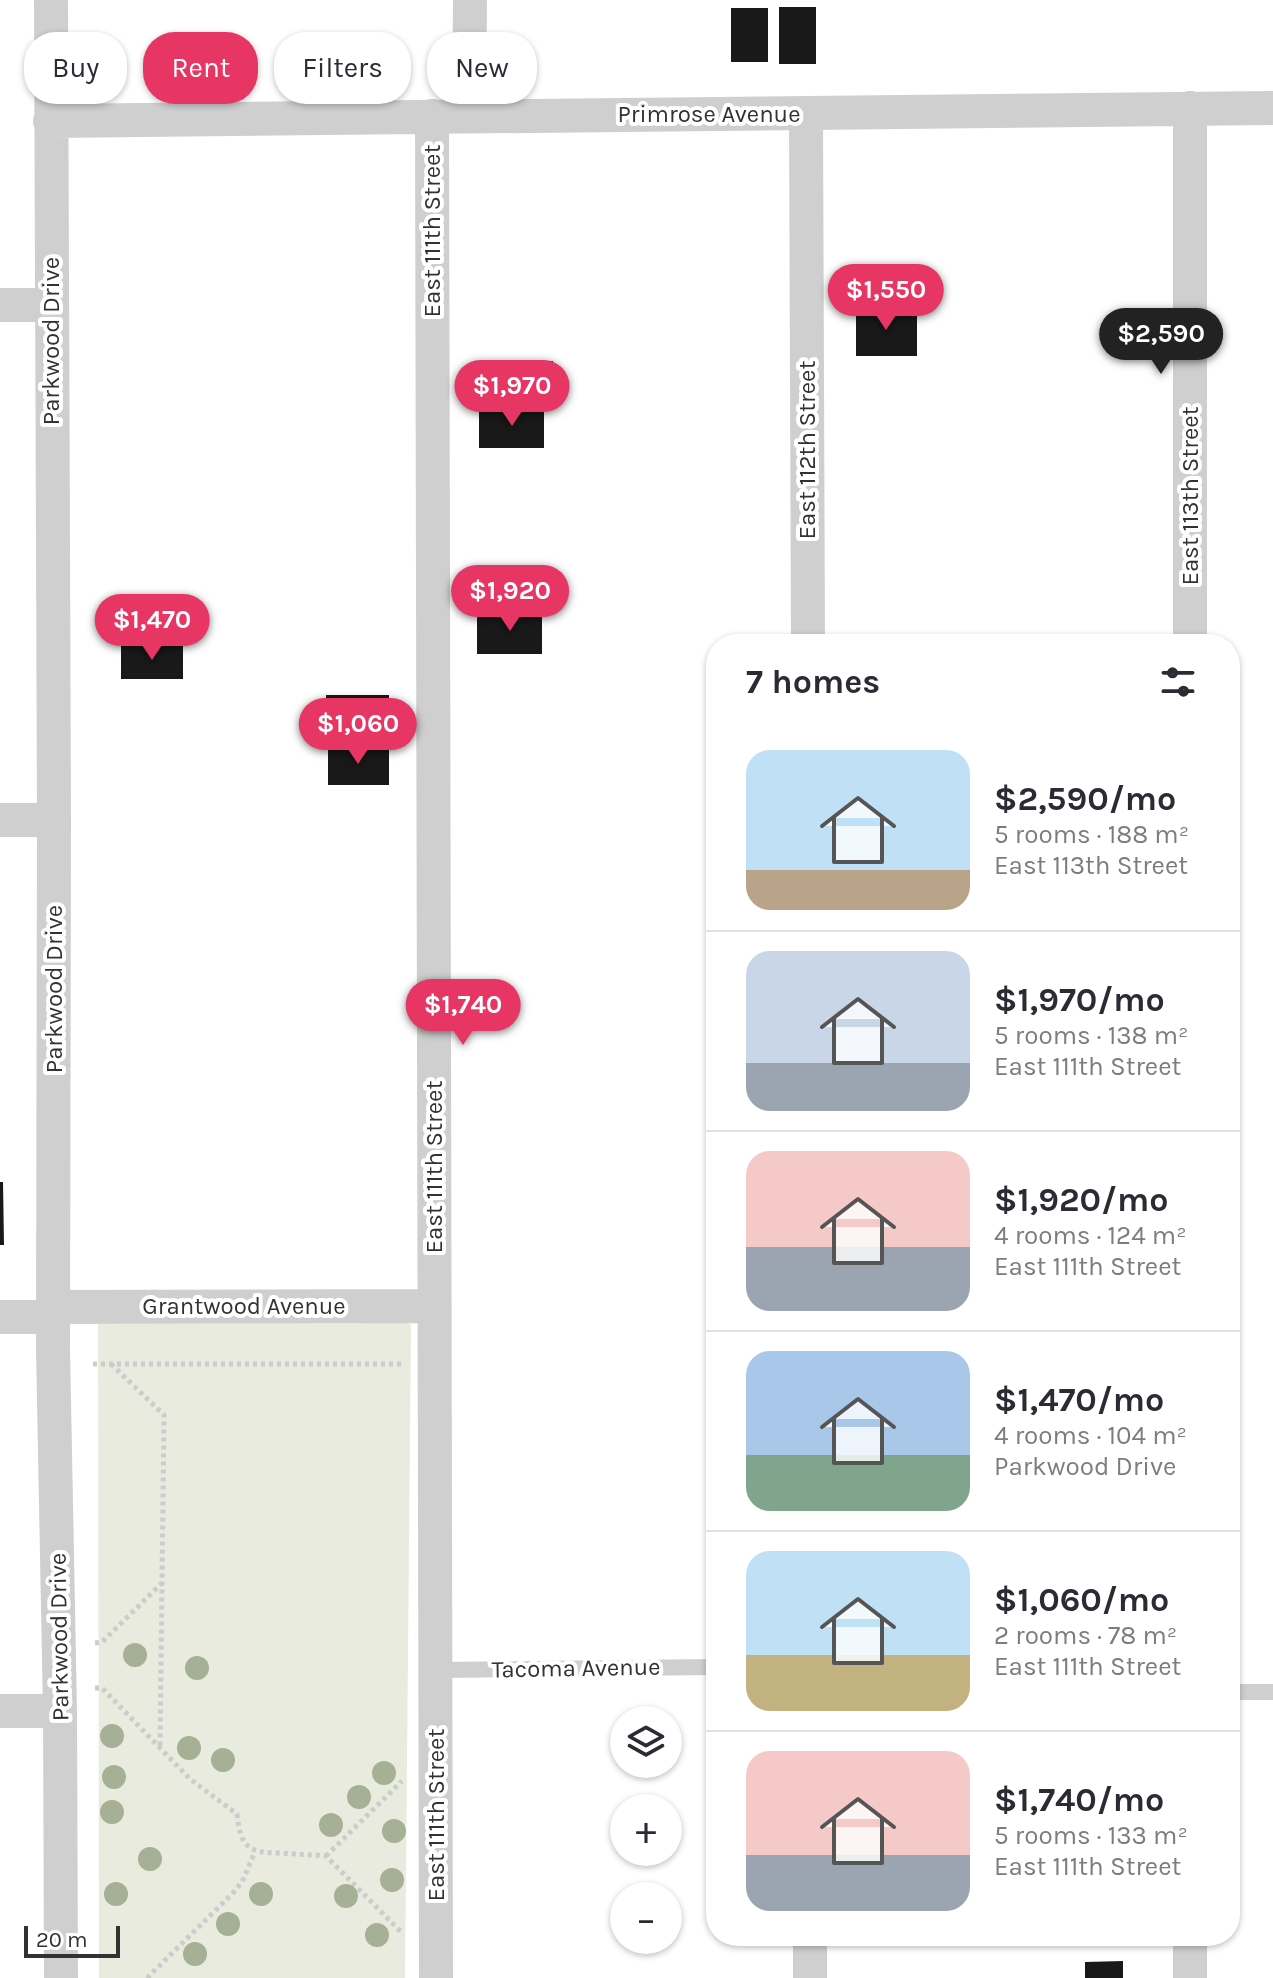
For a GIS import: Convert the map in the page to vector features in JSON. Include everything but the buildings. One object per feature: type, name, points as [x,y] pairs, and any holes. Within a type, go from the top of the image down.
[{"type":"street","name":"Parkwood Drive","points":[[51,0],[53,1312],[61,1978]]},
{"type":"street","points":[[469,116],[470,0]]},
{"type":"street","name":"East 113th Street","points":[[1190,108],[1190,634]]},
{"type":"street","name":"Primrose Avenue","points":[[50,121],[1273,108]]},
{"type":"street","name":"East 112th Street","points":[[806,113],[808,634]]},
{"type":"street","name":"East 111th Street","points":[[432,116],[436,1978]]},
{"type":"street","points":[[0,305],[51,305]]},
{"type":"street","points":[[0,820],[54,820]]},
{"type":"street","name":"Grantwood Avenue","points":[[0,1317],[53,1312],[434,1306]]},
{"type":"street","points":[[0,1711],[60,1711]]},
{"type":"street","points":[[810,1946],[810,1978]]},
{"type":"street","points":[[1190,1946],[1190,1978]]},
{"type":"lane","name":"Tacoma Avenue","points":[[437,1670],[706,1667]]},
{"type":"lane","points":[[1240,1692],[1273,1692]]},
{"type":"path","points":[[93,1364],[411,1364]]},
{"type":"path","points":[[111,1364],[164,1415],[160,1748]]},
{"type":"path","points":[[95,1643],[102,1642],[162,1583]]},
{"type":"path","points":[[95,1688],[102,1688],[190,1779],[237,1814],[239,1835],[247,1847],[255,1852],[326,1856],[402,1934],[412,1935]]},
{"type":"path","points":[[326,1856],[403,1780],[413,1779]]},
{"type":"path","points":[[147,1978],[232,1894],[242,1882],[255,1852]]},
{"type":"shaded area","points":[[409,1323],[405,1978],[99,1978],[98,1324]]}]
